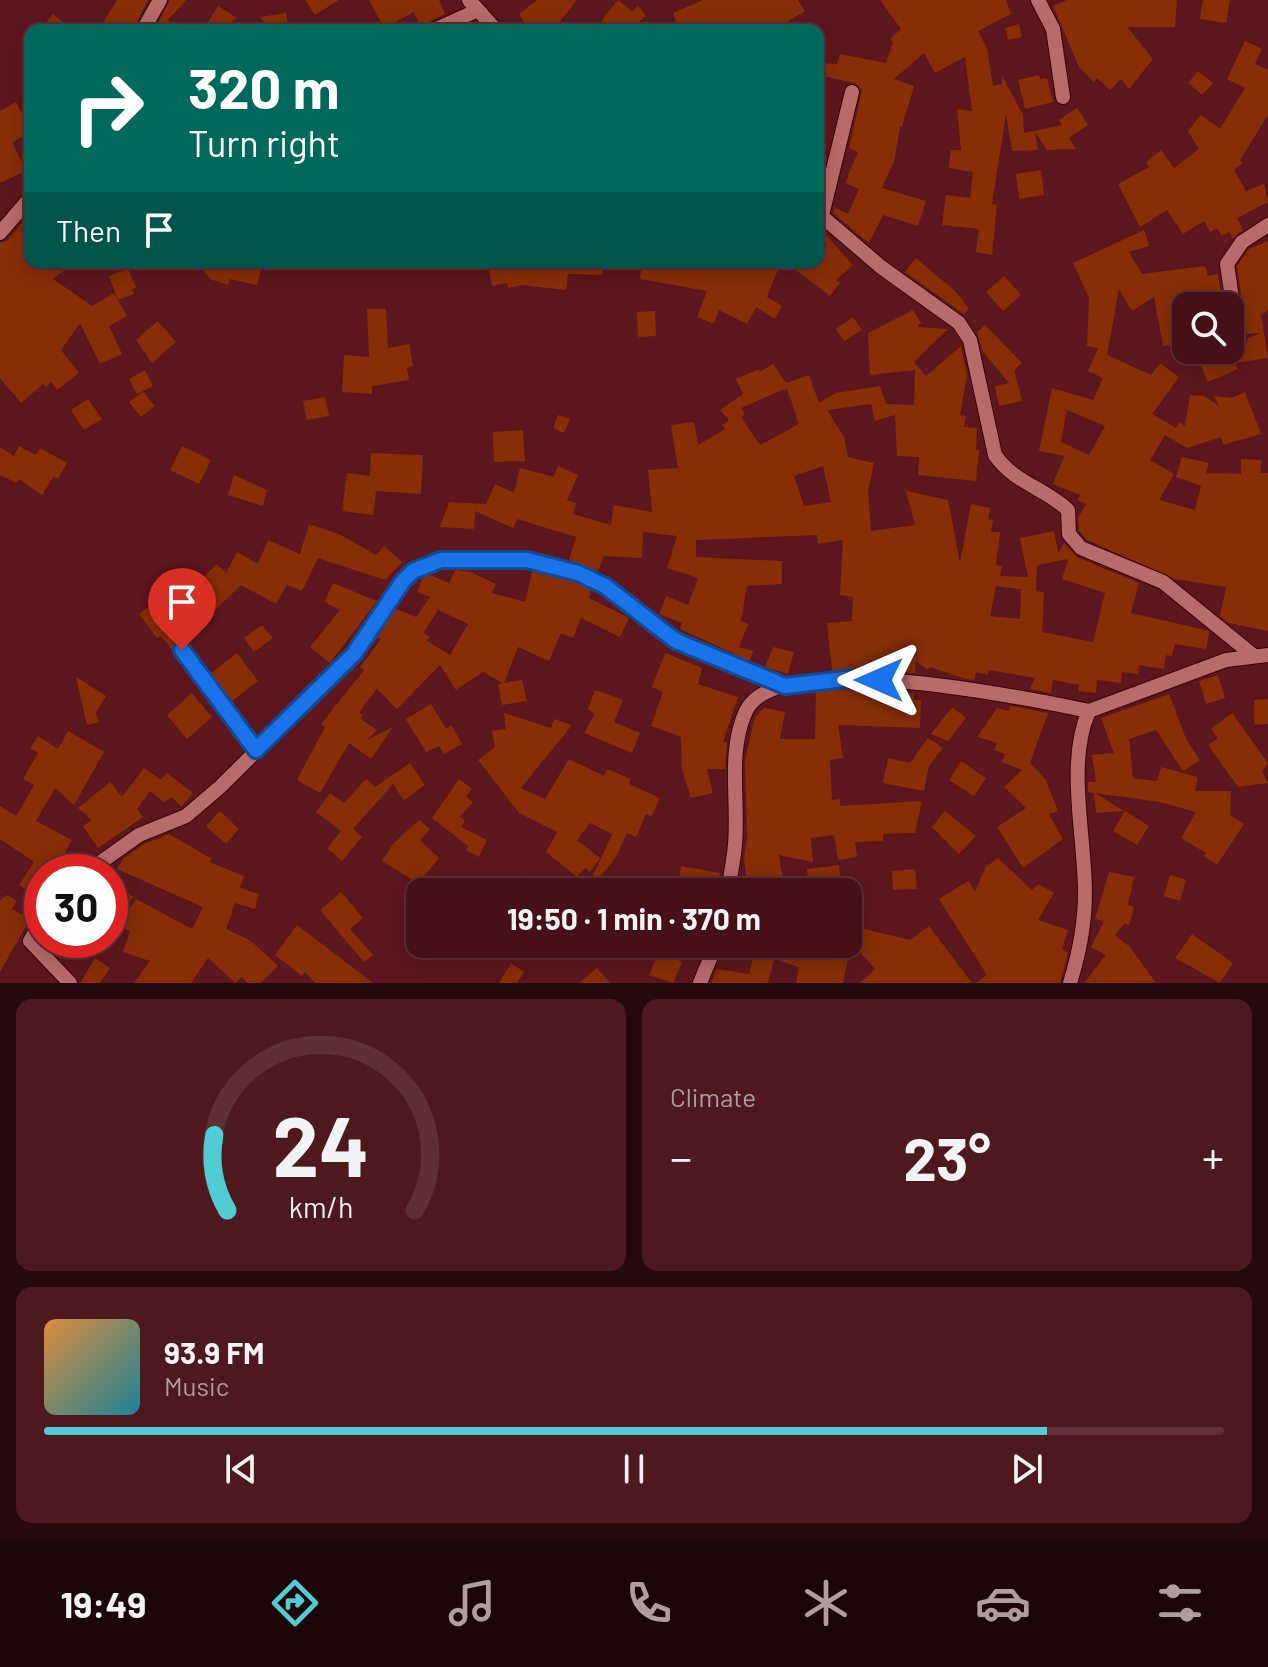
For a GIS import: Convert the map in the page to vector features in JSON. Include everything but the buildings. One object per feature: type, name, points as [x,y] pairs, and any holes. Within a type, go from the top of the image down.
[{"type":"street","points":[[146,24],[160,0]]},
{"type":"street","points":[[1038,0],[1053,29],[1063,97]]},
{"type":"street","points":[[444,24],[474,5],[491,24]]},
{"type":"street","points":[[824,199],[852,92]]},
{"type":"street","points":[[0,233],[24,205]]},
{"type":"street","points":[[824,217],[881,267],[959,323],[970,340],[995,455],[1004,468],[1023,483],[1068,510],[1069,534],[1081,548],[1163,582],[1261,656]]},
{"type":"street","points":[[1231,292],[1227,264],[1242,242],[1268,225]]},
{"type":"street","points":[[113,854],[147,831],[186,816],[354,654],[403,581],[413,571],[441,560],[527,560],[578,573],[605,586],[676,641],[785,686]]},
{"type":"street","points":[[182,650],[256,750]]},
{"type":"street","points":[[730,878],[735,844],[736,740],[748,707],[763,694],[785,686],[853,678],[933,683],[1089,711],[1226,660],[1261,656]]},
{"type":"street","points":[[1070,983],[1079,952],[1085,895],[1077,747],[1089,711]]},
{"type":"street","points":[[46,958],[70,983]]},
{"type":"street","points":[[700,983],[710,958]]},
{"type":"route","points":[[182,650],[256,750],[354,654],[394,593],[413,571],[441,560],[527,560],[578,573],[605,586],[676,641],[725,664],[785,686],[853,678],[879,680]]}]
